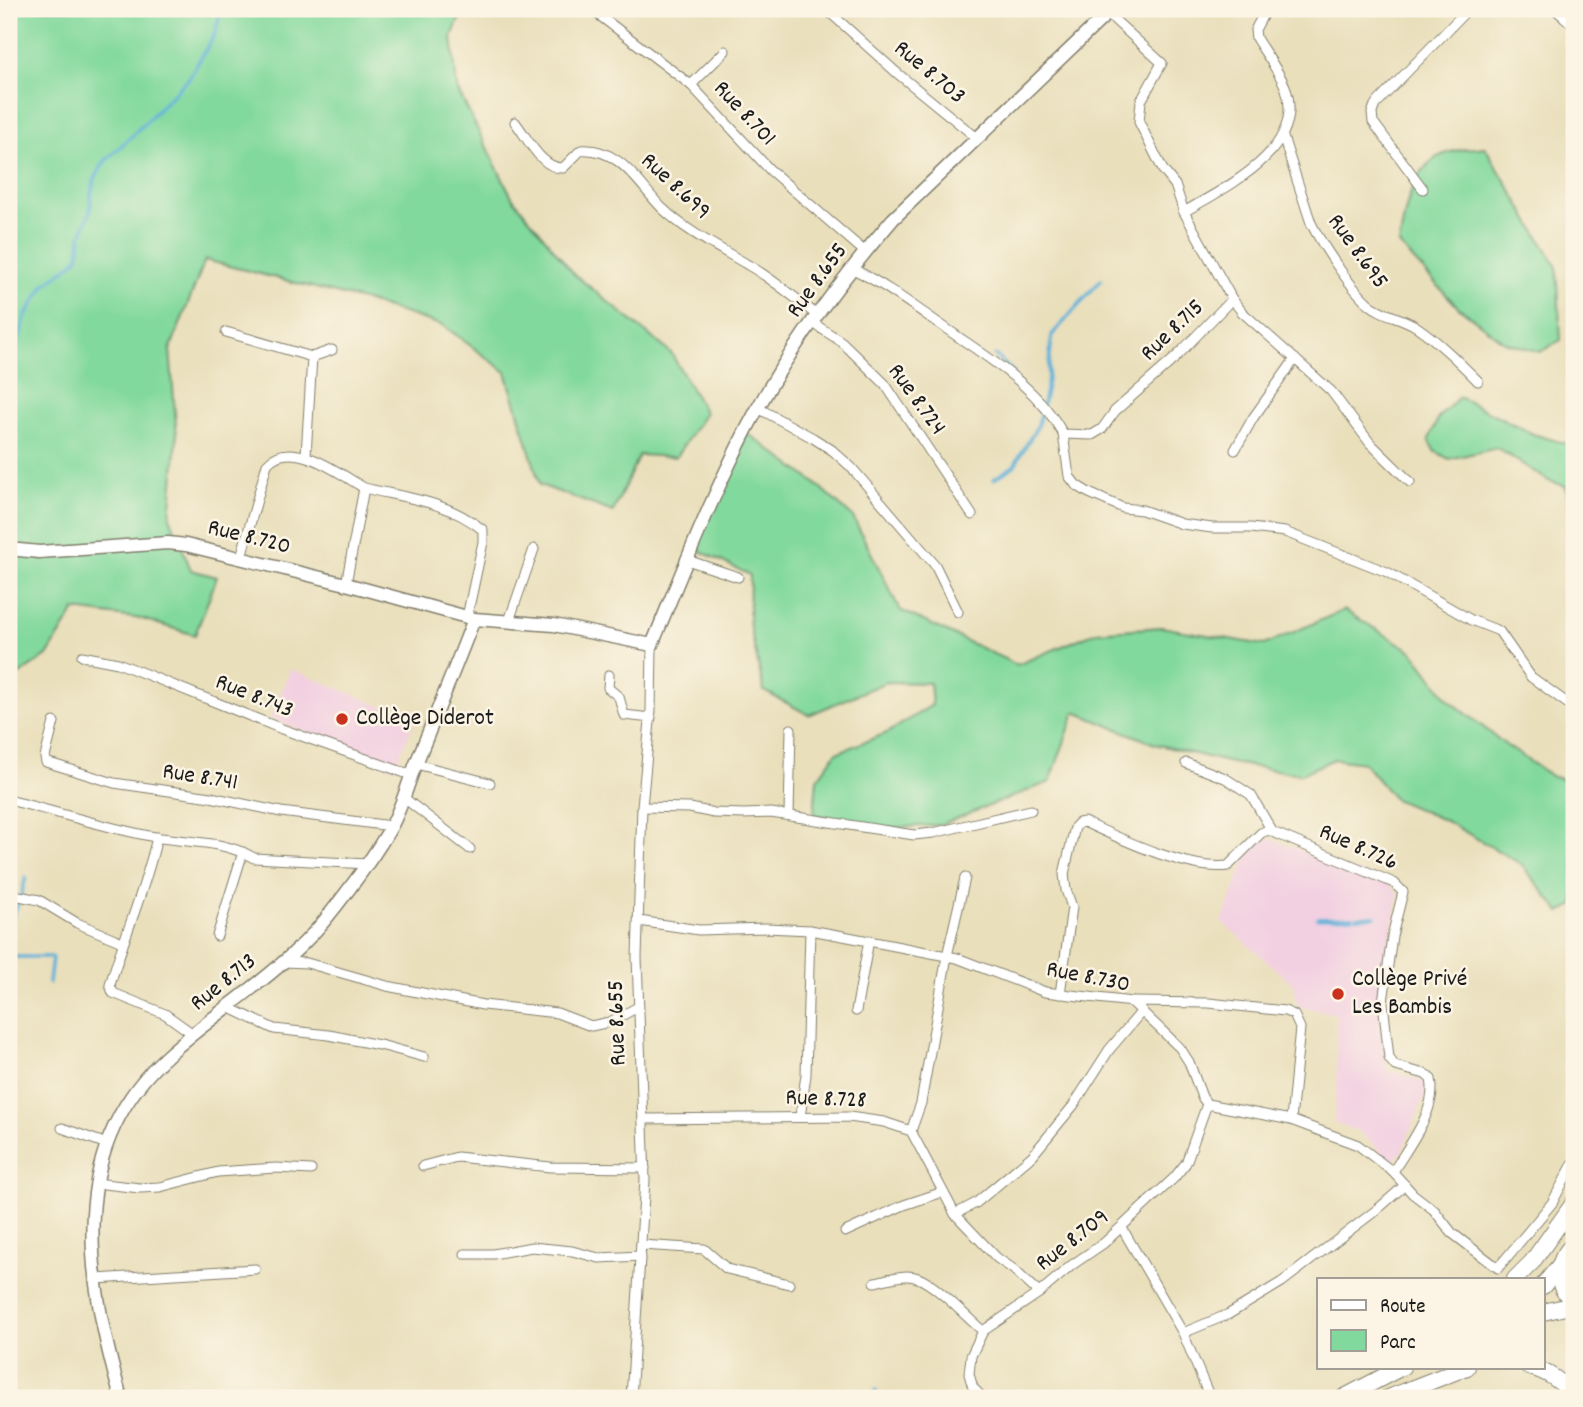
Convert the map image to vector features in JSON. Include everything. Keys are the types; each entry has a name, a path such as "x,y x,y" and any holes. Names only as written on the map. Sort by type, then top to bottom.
{"highway":[{"path":"1516,1278 1532,1262 1574,1203"},
{"path":"1544,1312 1574,1303 1562,1288 1559,1277 1564,1254 1574,1244"},
{"path":"1544,1285 1560,1265"},
{"path":"1347,1396 1391,1368"},
{"path":"1347,1396 1400,1368"},
{"path":"1383,1398 1437,1368"},
{"path":"1388,1398 1464,1368"},
{"path":"1534,1368 1559,1380 1574,1395"}],"main road":[{"name":"Rue 8.655","path":"652,645 687,560 758,408 776,375 815,320 865,251 911,200 1109,11"},
{"name":"Rue 8.720","path":"13,549 39,552 168,543 186,545 346,583 470,618"},
{"path":"470,618 574,628 652,645"},
{"name":"Rue 8.713","path":"121,1398 107,1350 92,1234 95,1183 118,1119 137,1090 167,1056 284,962 324,921 369,864 404,799 470,618"}],"street":[{"name":"Rue 8.701","path":"591,9 691,85 770,170 865,251"},
{"name":"Rue 8.703","path":"826,9 897,73 977,138"},
{"path":"1184,212 1246,174 1283,136 1289,122 1286,89 1256,38 1255,30 1266,9"},
{"path":"1423,189 1373,122 1372,113 1383,96 1468,9"},
{"path":"1555,9 1574,26"},
{"name":"Rue 8.715","path":"1063,434 1092,435 1102,429 1115,411 1174,359 1232,299 1184,212 1175,186 1163,170 1139,122 1141,101 1162,63 1109,11"},
{"path":"691,85 725,51"},
{"name":"Rue 8.699","path":"515,122 546,164 555,169 563,168 582,150 588,149 601,152 626,167 672,217 690,231 750,266 815,320"},
{"name":"Rue 8.695","path":"1283,136 1317,236 1358,291 1375,308 1418,328 1455,357 1478,381"},
{"path":"853,269 919,309 1020,382 1057,422 1063,434 1069,476 1076,485 1089,493 1123,508 1142,510 1182,524 1285,532 1387,572 1471,620 1499,631 1531,677 1574,708"},
{"path":"1232,299 1242,312 1331,391 1370,443 1410,482"},
{"name":"Rue 8.724","path":"815,320 885,384 972,515"},
{"path":"226,332 313,357 332,350"},
{"path":"306,455 313,357"},
{"path":"1235,450 1253,418 1295,359"},
{"path":"758,408 832,450 851,467 935,565 958,612"},
{"path":"241,557 267,464 272,458 279,456 306,455 364,488 438,503 468,518 483,530 470,618"},
{"path":"346,583 364,488"},
{"path":"509,621 534,549"},
{"path":"687,560 738,577"},
{"name":"Rue 8.655","path":"631,1398 640,1297 645,1168 638,1007 639,921 642,807 651,718 652,645"},
{"name":"Rue 8.743","path":"82,656 118,663 282,729 413,769 490,783"},
{"path":"609,675 608,688 619,697 624,715 651,718"},
{"name":"Rue 8.741","path":"54,722 46,762 114,783 211,797 281,812 391,826"},
{"path":"789,815 791,729"},
{"path":"1186,763 1225,778 1251,795 1272,831"},
{"path":"404,799 470,849"},
{"path":"9,800 157,837 222,845 263,860 369,864"},
{"path":"642,807 690,808 714,813 771,813 914,835 1031,810"},
{"path":"1060,994 1072,907 1064,874 1075,827 1079,823 1084,821 1132,844 1207,867 1228,866 1261,833 1272,831"},
{"name":"Rue 8.726","path":"1272,831 1394,883 1403,892 1392,936 1383,1002 1389,1058 1395,1066 1425,1074 1432,1079 1433,1099 1411,1144 1393,1172"},
{"path":"157,837 110,985 111,990 165,1014 193,1034"},
{"path":"217,936 243,852"},
{"path":"965,878 947,956 922,1103 911,1131 955,1214 997,1258 1039,1293"},
{"path":"9,894 39,900 77,923 122,942"},
{"name":"Rue 8.730","path":"639,921 712,930 810,930 947,956 984,967 1045,992 1132,1002 1184,1055 1207,1104"},
{"path":"800,1117 806,1075 810,930"},
{"path":"856,1011 869,940"},
{"path":"284,962 307,964 379,984 483,1005 557,1013 591,1026 610,1022 638,1007"},
{"path":"1132,1002 1209,1003 1285,1011 1294,1015 1300,1028 1291,1120"},
{"path":"228,1006 274,1029 340,1037 424,1057"},
{"path":"955,1214 976,1203 1032,1156 1073,1106 1109,1050 1142,1011"},
{"path":"1207,1104 1291,1120 1347,1139 1393,1172 1434,1210 1452,1233 1498,1268 1552,1203 1574,1162"},
{"name":"Rue 8.709","path":"983,1331 1039,1293 1122,1228 1174,1178 1186,1163 1207,1104"},
{"name":"Rue 8.728","path":"643,1119 849,1117 884,1122 911,1131"},
{"path":"62,1128 107,1144"},
{"path":"424,1166 457,1157 550,1167 645,1168"},
{"path":"95,1183 140,1188 160,1187 218,1172 276,1168 311,1170"},
{"path":"1183,1333 1229,1314 1282,1282 1405,1185"},
{"path":"845,1232 904,1205 943,1192"},
{"path":"1122,1228 1183,1333 1210,1398"},
{"path":"641,1245 704,1249 727,1269 789,1284"},
{"path":"465,1254 493,1254 532,1247 572,1251 598,1258 640,1256"},
{"path":"96,1279 255,1269"},
{"path":"875,1282 901,1276 917,1278 931,1286 983,1331 971,1356 968,1374 973,1388 983,1398"}],"shaded area":[{"name":"Collège Diderot","path":"291,669 415,720 394,768 270,718"},
{"name":"Collège Privé Les Bambis","path":"1263,836 1389,884 1398,894 1379,1003 1387,1070 1423,1081 1427,1090 1401,1153 1392,1162 1360,1132 1334,1123 1337,1087 1336,1014 1297,1006 1294,985 1222,922 1253,841"}],"green space":[{"path":"9,9 463,9 452,37 457,89 512,197 574,274 671,353 705,413 676,457 639,455 613,512 540,485 506,372 444,326 363,300 205,260 170,350 177,438 170,517 191,570 217,577 195,635 142,619 75,610 47,656 9,681"},
{"path":"1485,147 1557,267 1561,340 1540,352 1504,342 1458,307 1399,245 1410,194 1422,171 1447,153"},
{"path":"1459,397 1533,434 1574,446 1574,534 1566,486 1549,481 1497,448 1449,459 1434,451 1429,439 1439,417"},
{"path":"746,432 814,482 853,517 900,610 1017,665 1096,632 1161,627 1264,645 1344,610 1412,651 1448,699 1507,746 1553,777 1574,781 1574,905 1560,912 1521,864 1446,821 1394,799 1364,763 1334,759 1301,774 1231,763 1155,744 1075,712 1050,782 940,825 870,829 814,814 817,779 836,753 887,733 932,705 930,683 886,682 809,715 764,691 749,622 750,575 698,550 697,537"}],"waterway":[{"path":"9,392 16,349 26,315 45,285 79,256 81,235 90,212 95,178 105,161 189,78 216,32 215,34 221,9"},
{"path":"994,479 1014,466 1038,425 1047,386 1052,335 1101,280"},
{"path":"995,355 1014,373"},
{"path":"9,405 9,421"},
{"path":"9,527 17,534 16,545"},
{"path":"9,564 14,552"},
{"path":"9,926 26,877"},
{"path":"1357,917 1375,916"},
{"path":"1317,918 1353,917"},
{"path":"9,957 52,957 49,983"},
{"path":"876,1390 877,1398"}],"place":[{"name":"Collège Diderot","path":"342,719"},
{"name":"Collège Privé Les Bambis","path":"1338,994"}]}
